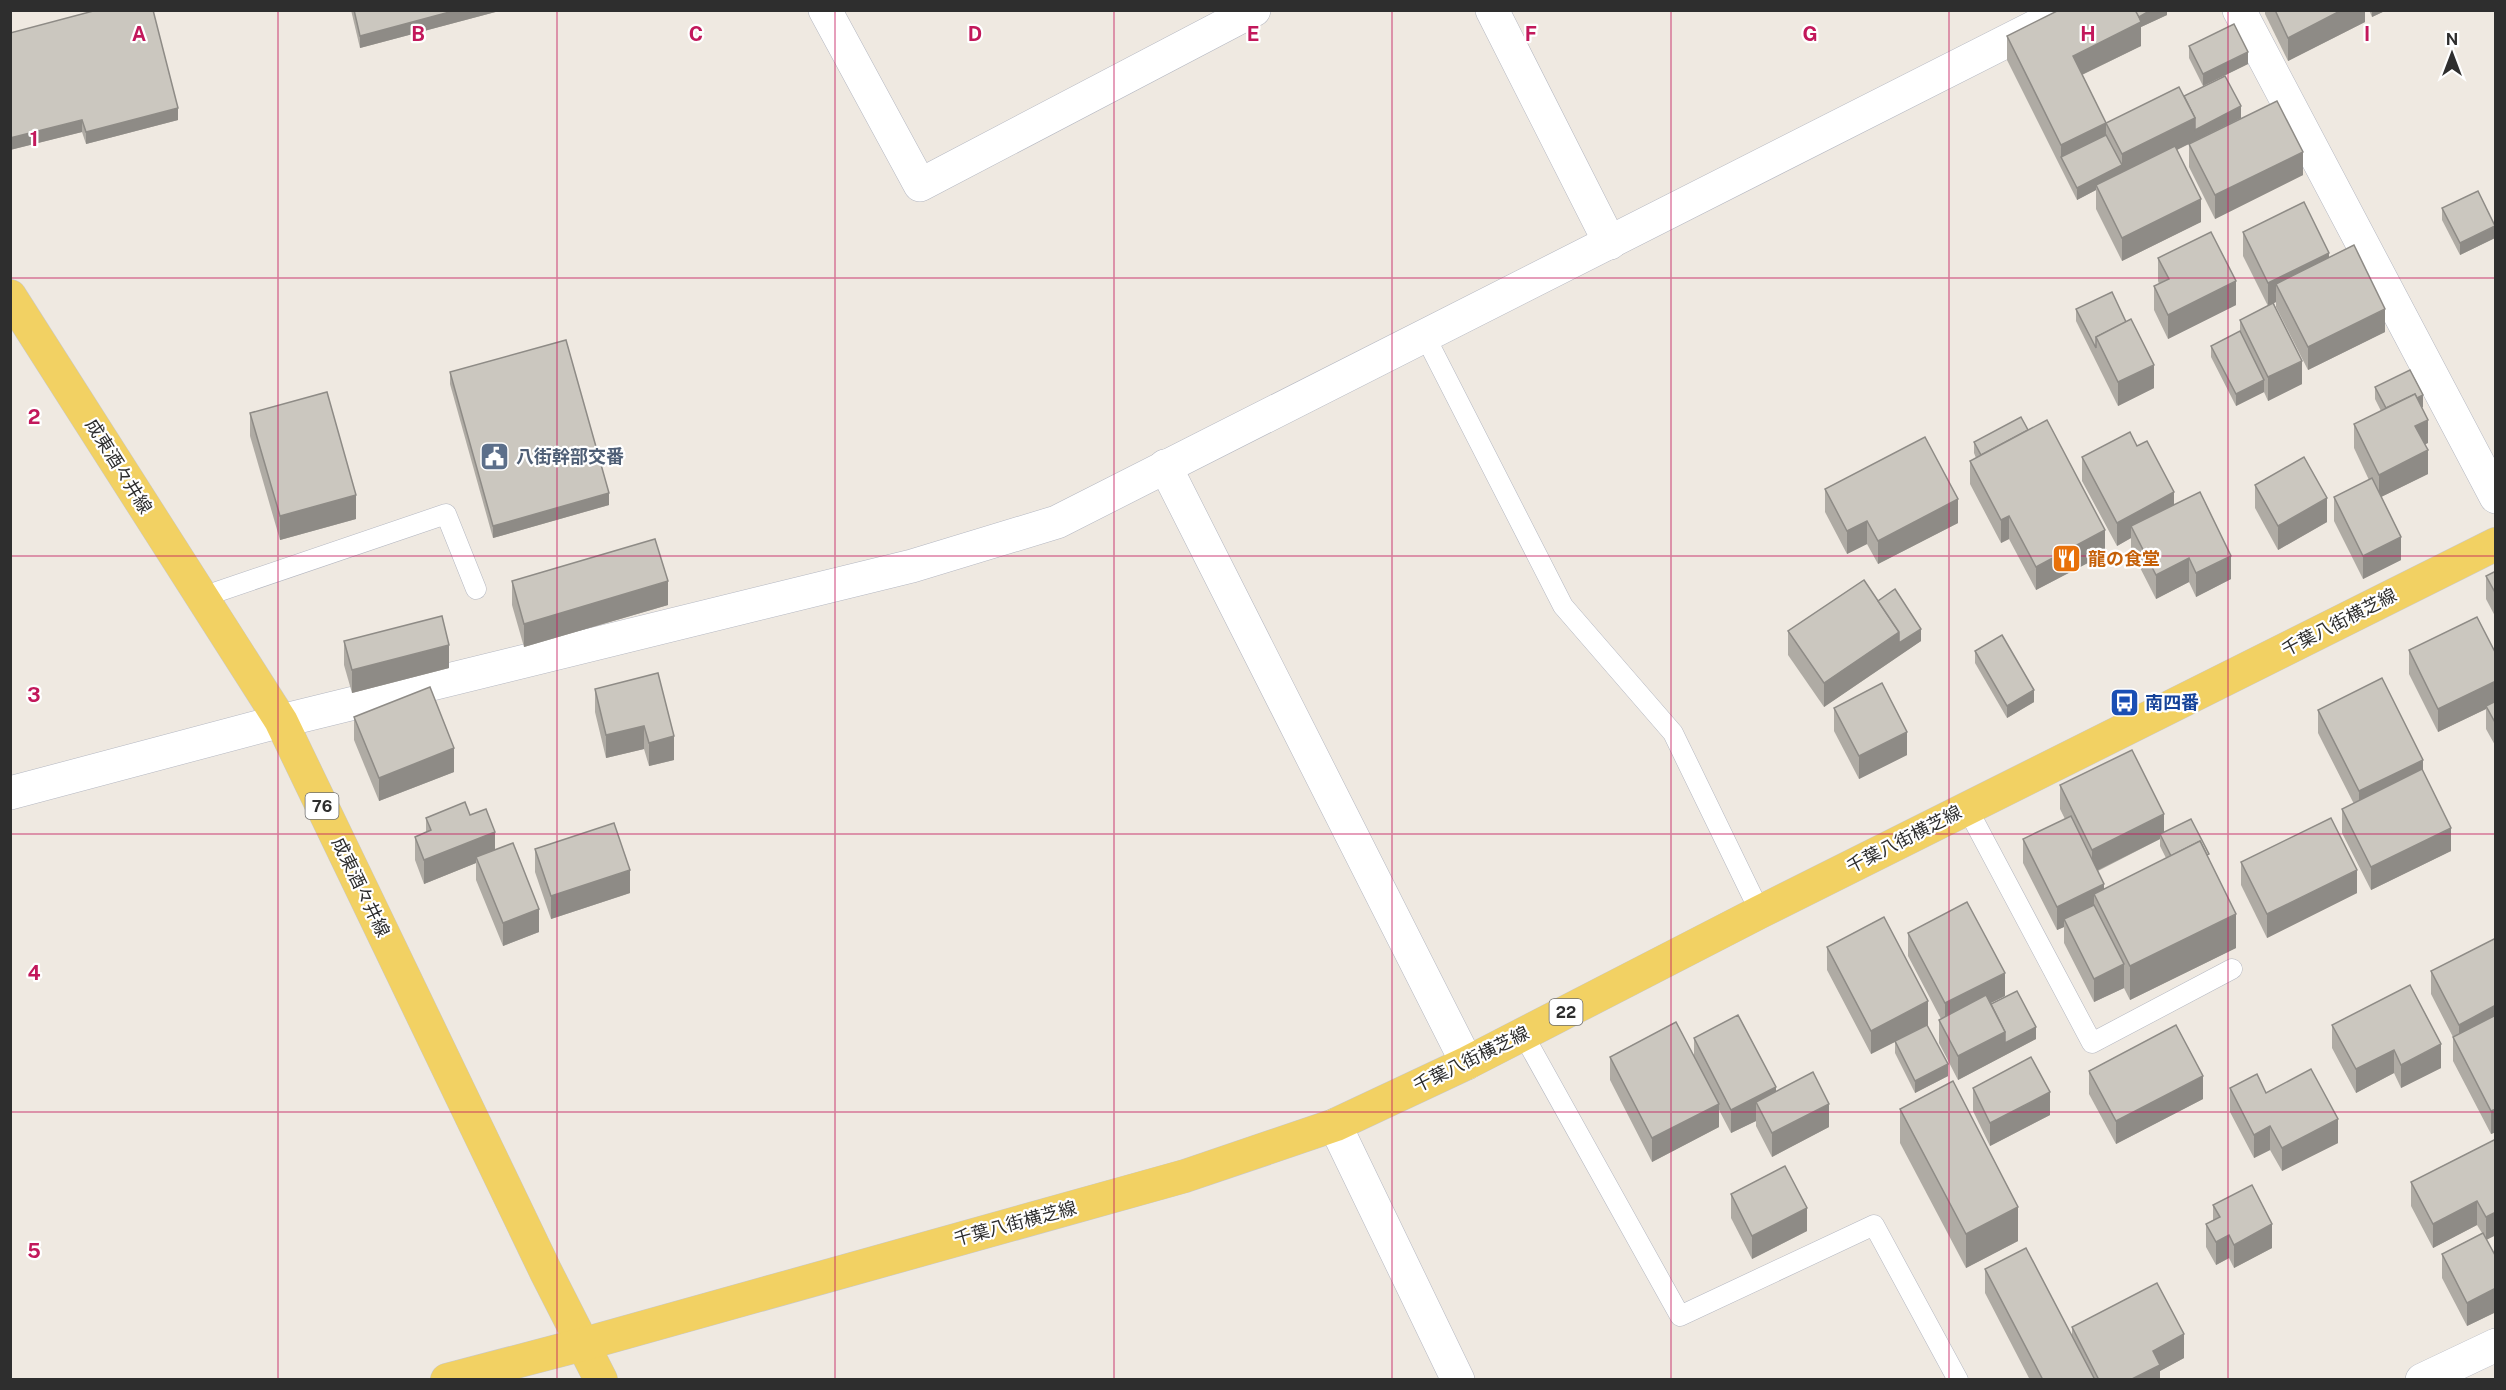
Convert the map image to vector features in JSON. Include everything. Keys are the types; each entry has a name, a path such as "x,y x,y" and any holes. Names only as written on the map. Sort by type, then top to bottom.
{"main road":[{"name":"成東酒々井線","path":"14,310 281,721 540,1262 584,1344"},
{"name":"千葉八街横芝線","path":"447,1380 584,1344 1185,1176 1335,1125 1467,1063 1967,807 2496,544"},
{"name":"76","path":"584,1344 601,1380"}],"street":[{"path":"825,10 920,185 1254,10"},
{"path":"1492,10 1610,243"},
{"path":"10,794 281,721 912,566 1057,522 2067,10"},
{"path":"2239,10 2496,497"},
{"path":"1165,466 1467,1063"},
{"path":"1335,1125 1458,1380"},
{"path":"2422,1380 2496,1346"}],"lane":[{"path":"1425,336 1563,606 1673,732 1760,912"},
{"path":"202,597 446,514 476,590"},
{"path":"1967,807 2092,1043 2232,969"},
{"path":"1523,1034 1680,1316 1874,1225 1958,1380"}],"building":[{"path":"97,10 153,10 178,108 86,132 82,120 10,138 10,33"},
{"path":"354,10 457,10 360,36"},
{"path":"2059,10 2136,10 2141,22 2073,56 2106,123 2061,145 2007,36"},
{"path":"2135,10 2151,10 2139,17"},
{"path":"2275,10 2342,10 2288,38"},
{"path":"2234,24 2248,52 2203,74 2189,46"},
{"path":"2225,76 2241,106 2195,130 2195,118 2184,96"},
{"path":"2179,87 2195,118 2122,154 2106,123"},
{"path":"2277,101 2303,152 2215,195 2189,144"},
{"path":"2106,135 2122,165 2077,188 2061,157"},
{"path":"2175,146 2201,199 2122,238 2096,185"},
{"path":"2478,191 2495,226 2460,243 2442,208"},
{"path":"2304,202 2329,253 2268,283 2243,232"},
{"path":"2211,232 2236,281 2168,315 2154,286 2169,279 2158,258"},
{"path":"2354,245 2385,309 2308,347 2276,284"},
{"path":"2112,292 2126,322 2096,337 2096,348 2076,309"},
{"path":"2273,303 2302,361 2268,377 2240,320"},
{"path":"2131,319 2154,365 2118,382 2096,337"},
{"path":"2240,331 2264,380 2236,394 2211,346"},
{"path":"566,340 609,493 493,526 450,372"},
{"path":"2410,370 2423,395 2417,398 2415,394 2386,408 2375,387"},
{"path":"327,392 356,495 280,516 250,413"},
{"path":"2415,394 2428,420 2415,426 2428,450 2379,475 2354,424"},
{"path":"2021,417 2028,430 1981,455 1974,442"},
{"path":"2047,420 2105,530 2036,567 2009,516 2001,520 1970,461"},
{"path":"2130,432 2137,446 2147,441 2174,492 2117,523 2082,457"},
{"path":"1925,437 1958,499 1878,541 1867,521 1847,531 1825,489"},
{"path":"2304,457 2327,498 2278,526 2255,485"},
{"path":"2372,478 2401,537 2363,556 2334,497"},
{"path":"2200,492 2231,556 2196,573 2189,558 2156,575 2131,526"},
{"path":"655,539 668,581 524,624 512,581"},
{"path":"2496,571 2496,594 2486,576"},
{"path":"1864,580 1899,632 1824,683 1788,631"},
{"path":"1895,589 1921,629 1899,643 1899,632 1878,601"},
{"path":"442,616 449,645 352,670 344,641"},
{"path":"2477,617 2496,654 2496,681 2438,709 2409,650"},
{"path":"2002,635 2034,690 2007,706 1975,651"},
{"path":"658,673 674,736 649,743 644,726 606,735 595,689"},
{"path":"2382,678 2423,760 2359,791 2318,710"},
{"path":"1882,683 1907,732 1859,756 1834,708"},
{"path":"430,687 454,748 379,778 354,717"},
{"path":"2496,701 2496,724 2486,706"},
{"path":"2132,750 2164,814 2092,850 2060,785"},
{"path":"2422,769 2451,828 2371,867 2342,809"},
{"path":"465,802 470,815 486,809 495,832 424,860 415,837 431,830 426,818"},
{"path":"2071,816 2104,884 2057,907 2023,839"},
{"path":"2331,818 2357,870 2267,914 2241,862"},
{"path":"2191,819 2209,854 2207,855 2200,841 2171,856 2160,834"},
{"path":"614,823 630,870 551,896 535,849"},
{"path":"2200,841 2236,914 2130,966 2094,894"},
{"path":"513,843 539,909 503,923 476,857"},
{"path":"1967,902 2005,973 1945,1003 1908,933"},
{"path":"2094,905 2124,964 2094,979 2064,919"},
{"path":"1884,917 1928,1001 1871,1031 1827,947"},
{"path":"2496,938 2496,1005 2459,1025 2431,971"},
{"path":"2410,985 2441,1044 2401,1065 2394,1050 2356,1069 2332,1025"},
{"path":"2017,991 2036,1027 2005,1043 2005,1032 1991,1004"},
{"path":"1986,995 2005,1032 1958,1056 1939,1020"},
{"path":"1738,1015 1776,1087 1731,1110 1694,1038"},
{"path":"2496,1015 2496,1109 2491,1111 2453,1037"},
{"path":"1676,1022 1719,1104 1652,1138 1610,1057"},
{"path":"1927,1025 1948,1064 1915,1081 1895,1041"},
{"path":"2176,1025 2203,1076 2116,1121 2089,1071"},
{"path":"2031,1057 2050,1092 1990,1123 1973,1088"},
{"path":"2311,1069 2338,1119 2282,1148 2270,1126 2254,1135 2230,1088 2257,1074 2266,1093"},
{"path":"1813,1072 1829,1104 1772,1133 1756,1102"},
{"path":"1953,1081 2018,1207 1966,1234 1900,1109"},
{"path":"2496,1139 2496,1212 2486,1217 2477,1201 2433,1224 2411,1182"},
{"path":"1785,1166 1807,1208 1752,1236 1731,1194"},
{"path":"2252,1185 2272,1224 2234,1245 2229,1235 2216,1242 2206,1224 2220,1217 2213,1205"},
{"path":"2483,1233 2496,1257 2496,1288 2467,1303 2442,1254"},
{"path":"2026,1248 2095,1380 2043,1380 1985,1269"},
{"path":"2157,1283 2184,1334 2153,1351 2160,1365 2130,1380 2099,1380 2072,1327"}],"place":[{"name":"八街幹部交番","path":"495,456"},
{"name":"龍の食堂","path":"2067,558"},
{"name":"南四番","path":"2124,702"}]}
